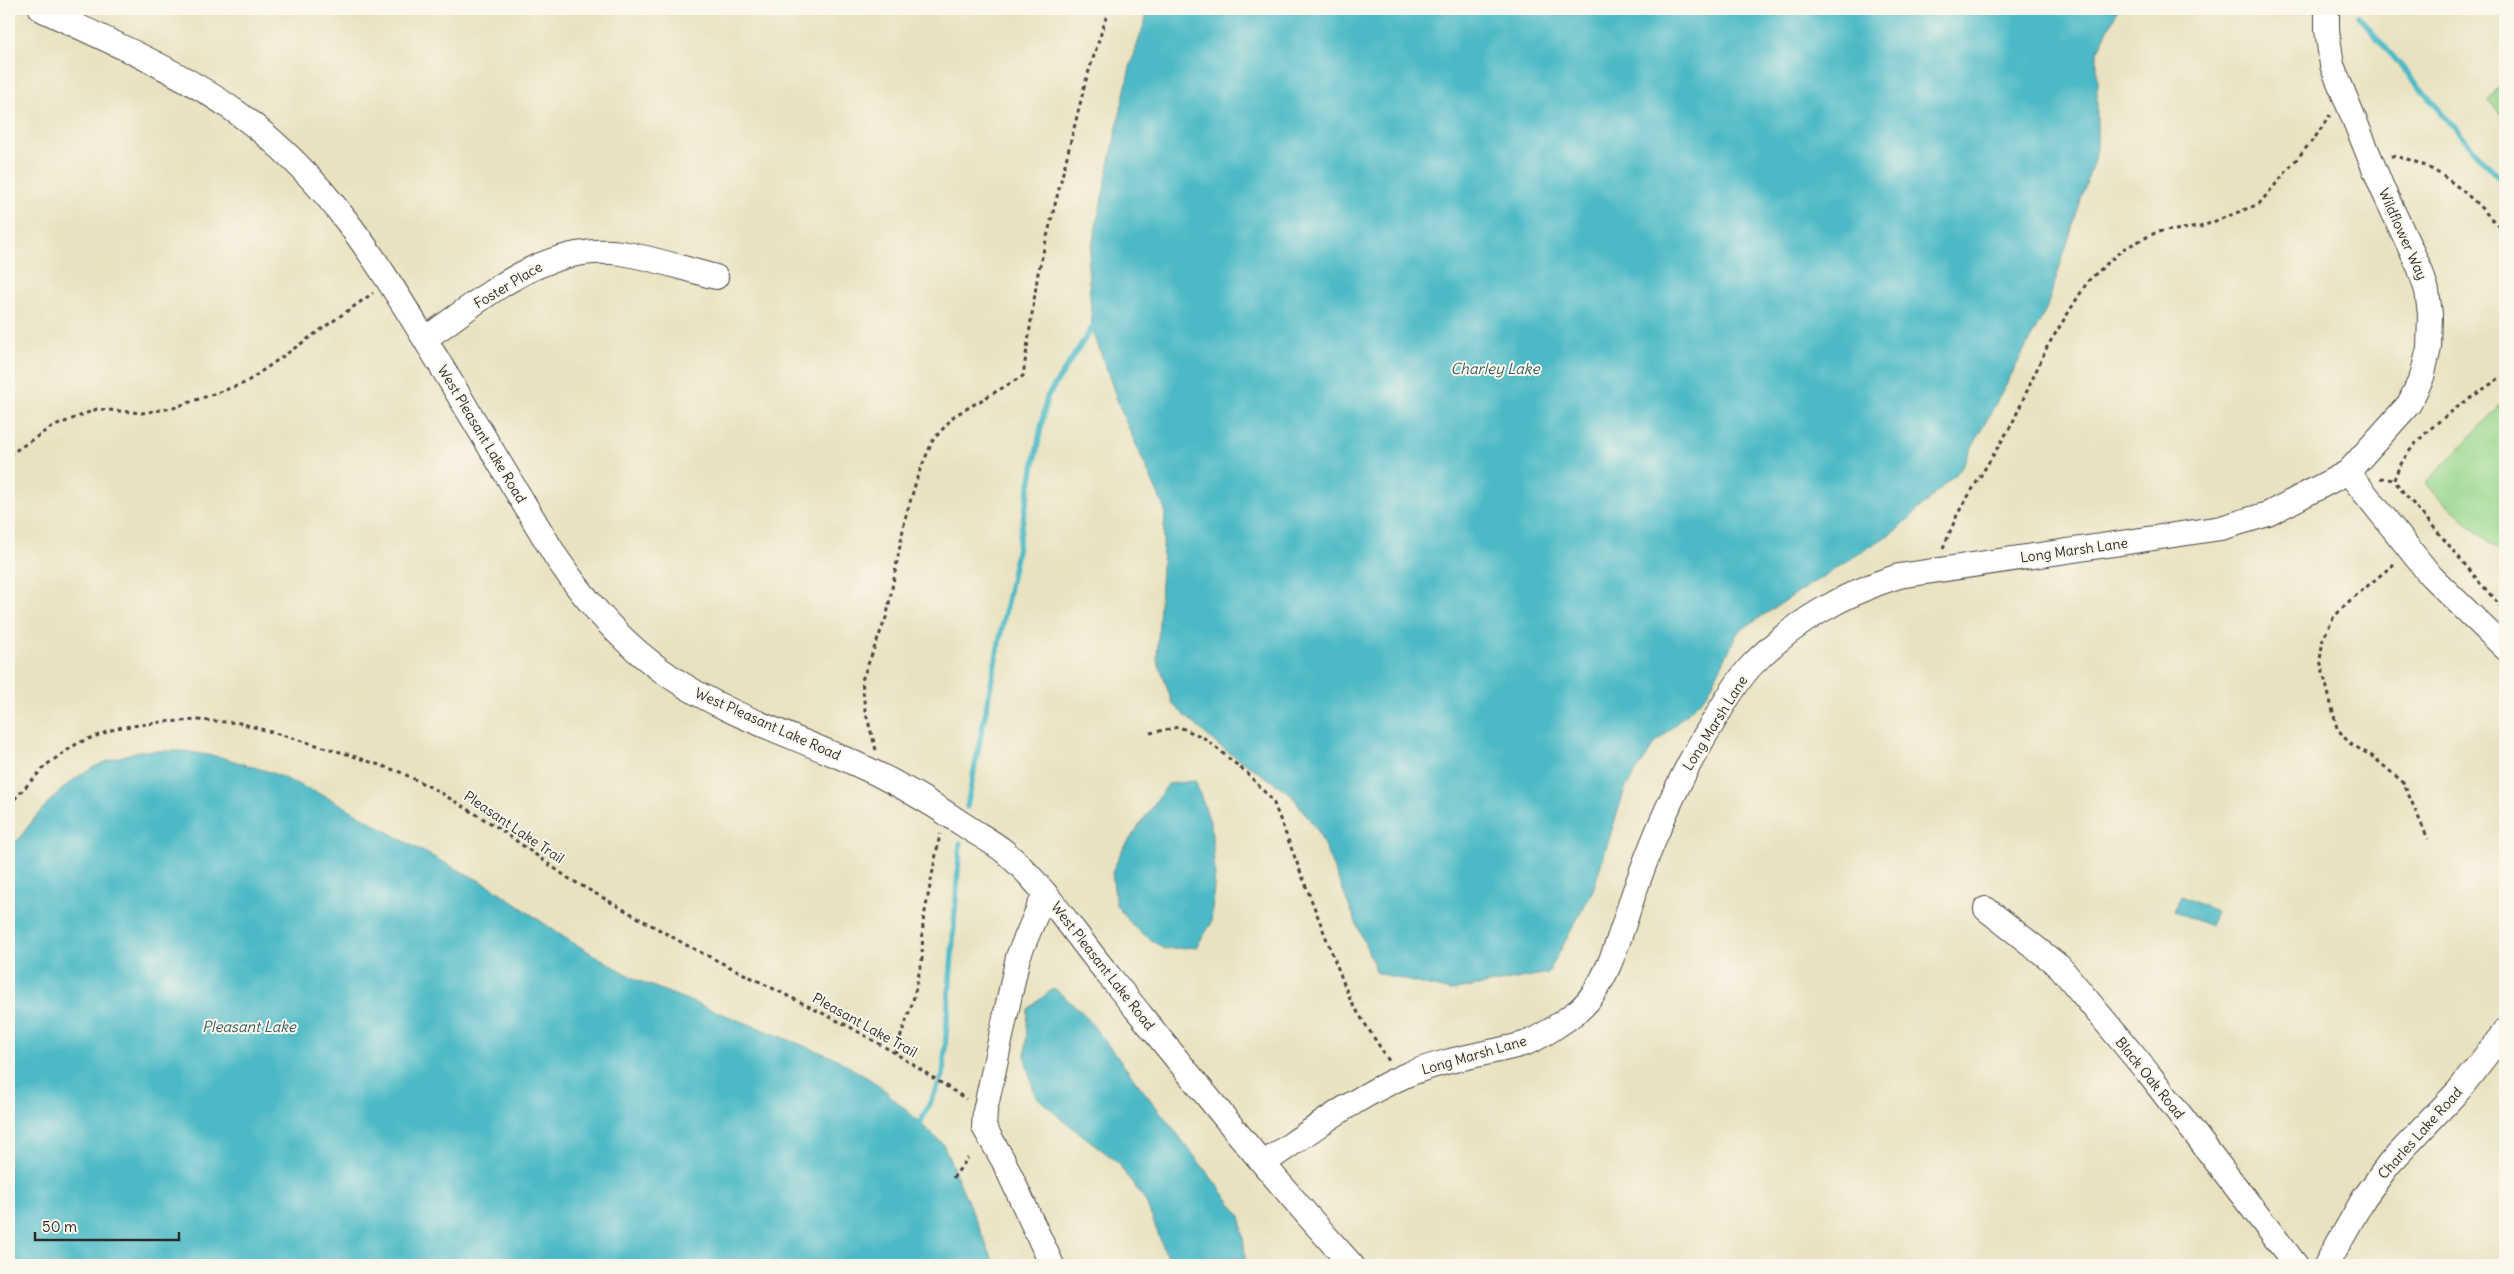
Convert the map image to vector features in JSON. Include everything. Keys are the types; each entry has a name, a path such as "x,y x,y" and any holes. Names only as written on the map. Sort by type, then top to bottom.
{"street":[{"name":"West Pleasant Lake Road","path":"41,9 191,82 239,114 277,145 312,179 350,223 390,282 571,579 601,617 630,646 668,675 702,696 883,776 944,812 1003,851 1045,893 1098,963 1264,1164 1352,1265"},
{"name":"Wildflower Way","path":"2327,9 2327,30 2332,65 2383,190 2420,269 2427,291 2430,314 2430,348 2422,377 2409,404 2348,472"},
{"name":"Foster Place","path":"424,339 515,278 538,265 564,256 593,252 620,253 716,277"},
{"name":"Long Marsh Lane","path":"1264,1164 1346,1107 1400,1078 1435,1064 1522,1045 1553,1028 1580,1009 1598,987 1614,950 1657,830 1674,792 1702,740 1751,666 1796,628 1840,599 1881,582 1934,570 2221,528 2268,514 2348,472"},
{"path":"2348,472 2431,576 2505,648"},
{"path":"1045,893 1018,957 985,1111 984,1127 1003,1160 1052,1265"},
{"name":"Black Oak Road","path":"1986,909 2060,967 2148,1073 2296,1265"},
{"name":"Charles Lake Road","path":"2326,1265 2364,1198 2389,1164 2459,1090 2505,1031"}],"path":[{"path":"883,776 865,710 862,680 887,615 905,519 918,475 933,440 954,416 1023,376 1038,273 1086,80 1109,9"},
{"path":"1934,570 1958,513 2012,424 2047,347 2088,281 2123,249 2157,232 2200,227 2259,204 2316,136 2344,95"},
{"path":"2368,153 2407,158 2438,172 2487,212 2505,234"},
{"path":"9,455 50,428 97,409 142,413 172,408 245,383 390,282"},
{"path":"2505,374 2442,419 2400,463 2394,480 2409,502 2441,535 2478,583 2505,611"},
{"path":"2409,550 2347,603 2333,618 2323,639 2320,660 2337,728 2349,743 2372,756 2403,782 2428,839"},
{"name":"Pleasant Lake Trail","path":"9,804 46,765 78,743 117,728 162,722 200,720 240,723 274,732 400,772 436,790 497,827 568,878 690,947 850,1027 895,1052 985,1111"},
{"path":"1150,733 1179,727 1203,737 1248,774 1273,800 1294,859 1339,966 1351,1002 1400,1078"},
{"path":"895,1052 913,1001 922,959 923,922 944,812"},
{"path":"953,1178 968,1158"}],"green space":[{"path":"2505,80 2505,119 2488,100"},
{"path":"2505,400 2505,557 2425,484"}],"water":[{"name":"Charley Lake","path":"1149,9 2118,9 2097,52 2097,150 2046,310 1960,470 1898,529 1738,632 1708,693 1654,745 1625,789 1593,890 1548,973 1450,991 1377,973 1318,831 1290,793 1219,746 1173,705 1157,659 1165,510 1121,411 1092,328 1088,264 1130,67"},
{"name":"Pleasant Lake","path":"139,751 183,751 221,757 273,773 335,801 418,849 492,887 565,938 639,981 835,1058 879,1085 943,1144 995,1265 9,1265 9,853 38,814 74,779 103,763"},
{"path":"1195,781 1211,824 1215,873 1211,924 1196,947 1164,949 1135,928 1116,905 1112,873 1121,852 1168,784"},
{"path":"2181,896 2216,911 2210,926 2174,911"},
{"path":"1054,988 1083,1013 1241,1216 1246,1265 1170,1265 1145,1200 1115,1160 1059,1117 1035,1095 1025,1058 1028,1009"}],"waterway":[{"path":"2291,9 2301,11"},
{"path":"2358,16 2505,183"},
{"path":"967,807 1047,397 1092,328"},
{"path":"9,839 16,843"},
{"path":"920,1123 943,1076 960,843"}]}
